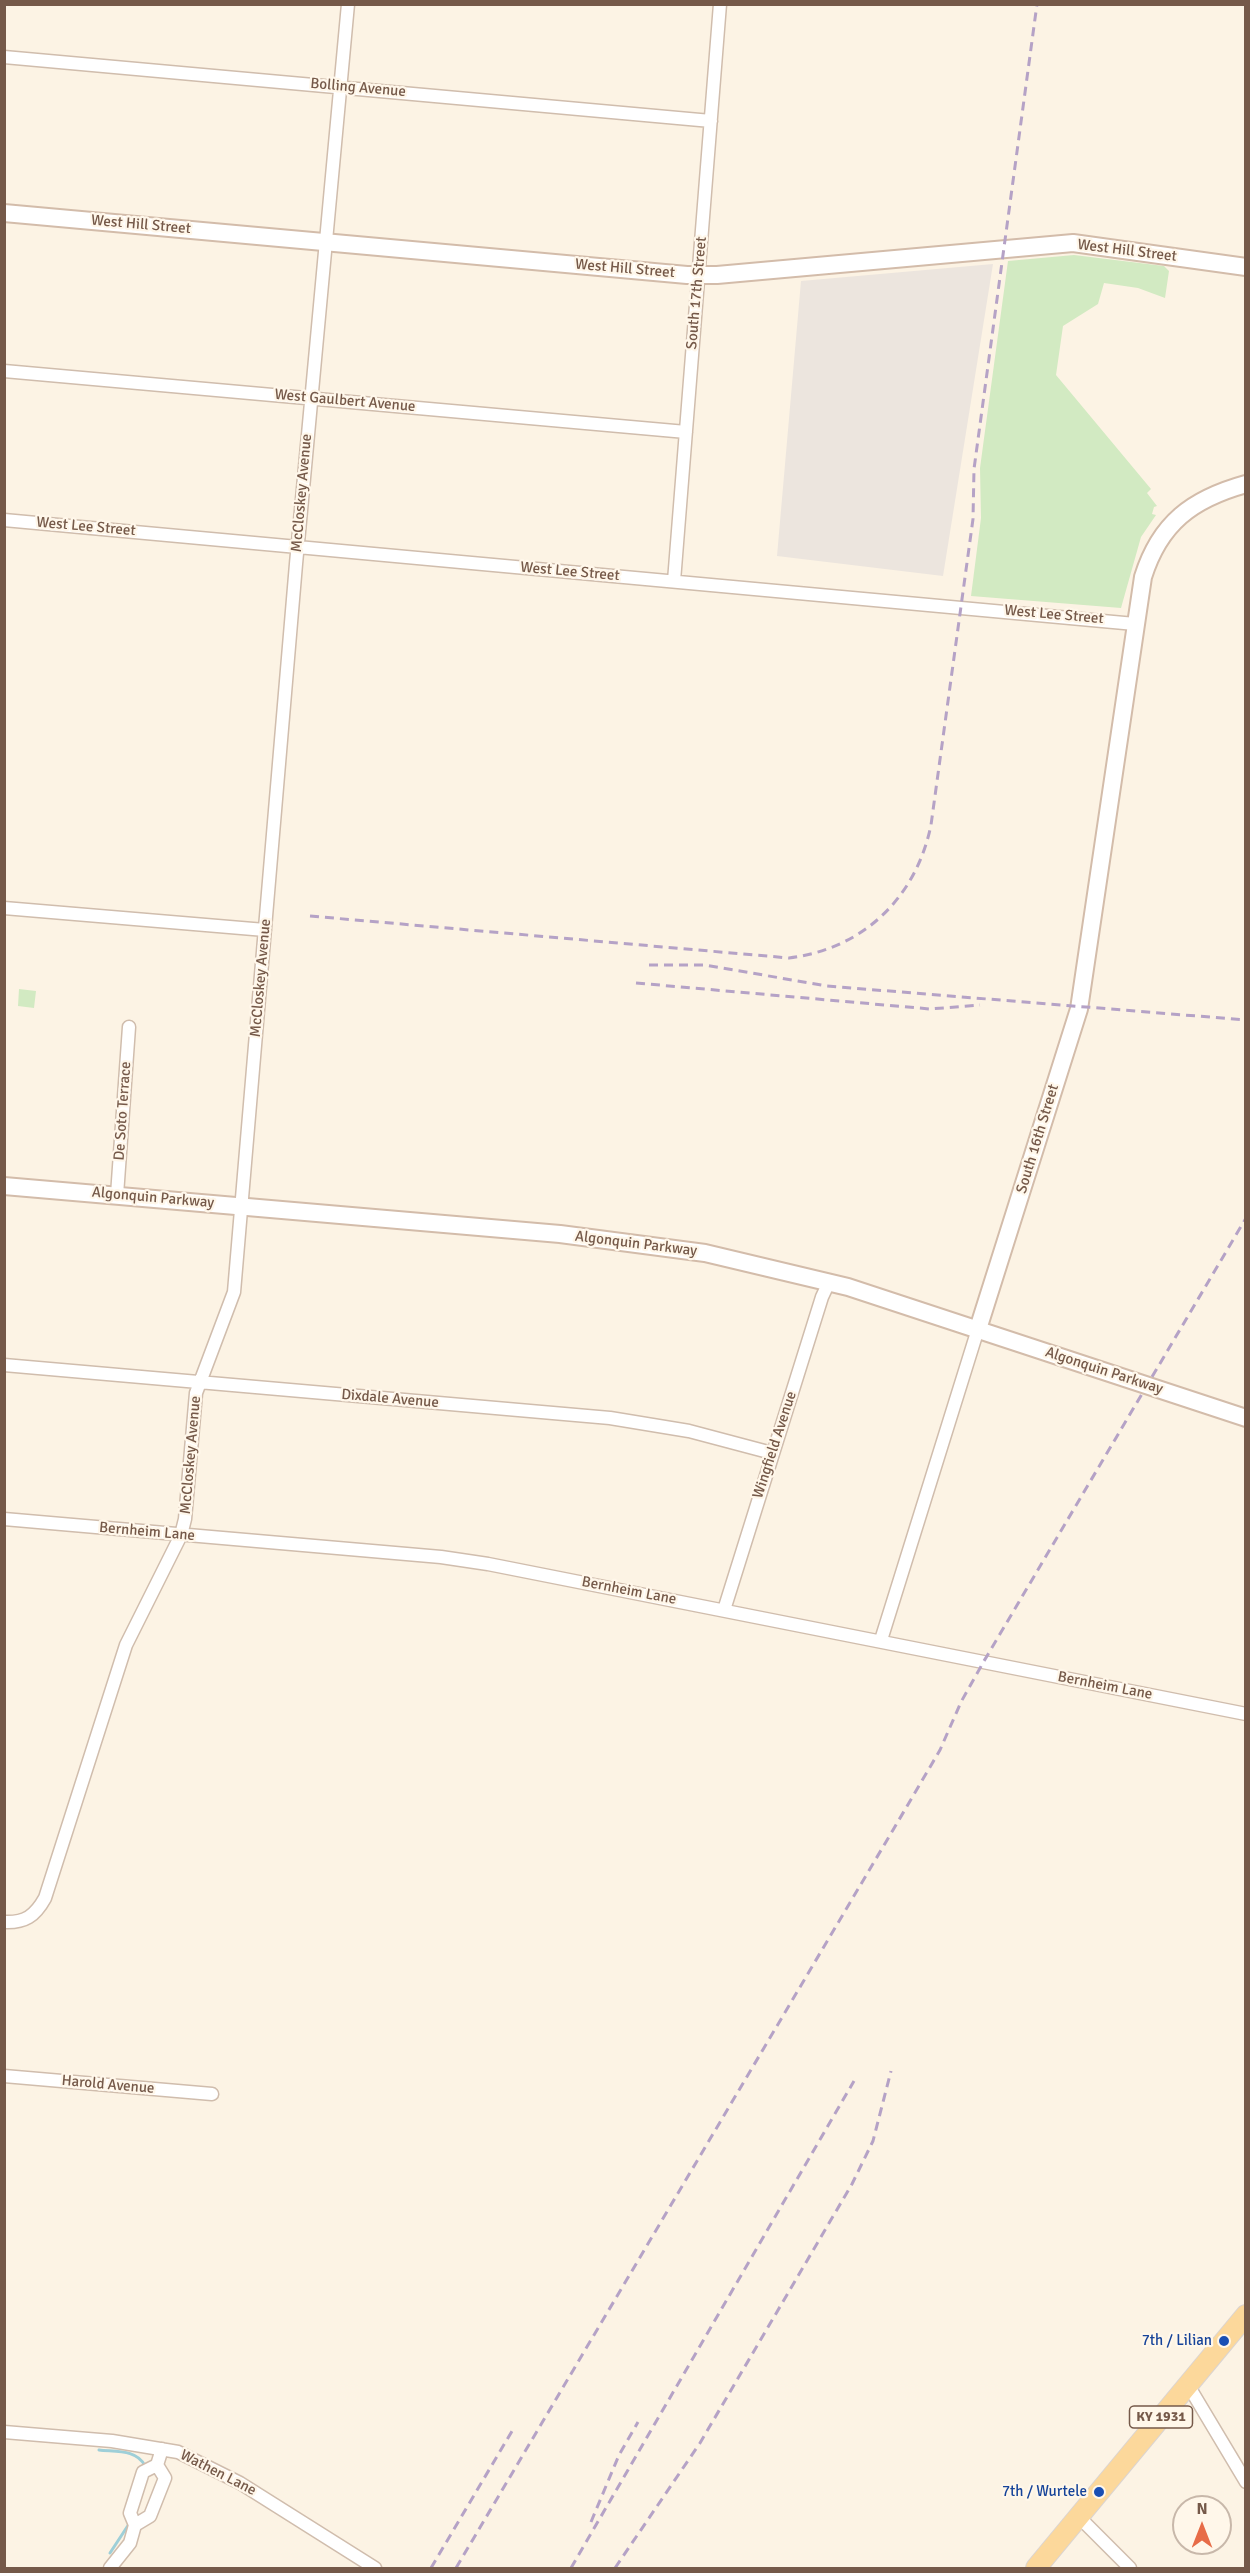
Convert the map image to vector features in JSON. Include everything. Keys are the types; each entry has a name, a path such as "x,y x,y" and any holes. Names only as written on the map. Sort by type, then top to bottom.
{"main road":[{"name":"KY 1931","path":"1036,2568 1245,2315"}],"street":[{"name":"McCloskey Avenue","path":"4,1922 16,1923 33,1916 45,1898 126,1646 181,1536 185,1519 199,1382 229,1311 234,1292 311,398 348,4"},
{"name":"South 17th Street","path":"674,581 720,4"},
{"name":"Bolling Avenue","path":"4,57 711,121"},
{"name":"West Hill Street","path":"4,213 699,275 1073,243 1245,267"},
{"name":"West Gaulbert Avenue","path":"4,371 686,432"},
{"name":"South 16th Street","path":"881,1640 1079,1009 1135,624 1149,557 1165,531 1197,503 1224,490 1245,484"},
{"name":"West Lee Street","path":"4,520 1135,624"},
{"path":"4,908 265,930"},
{"name":"De Soto Terrace","path":"117,1195 129,1027"},
{"name":"Algonquin Parkway","path":"4,1186 627,1241 705,1253 829,1282 1245,1418"},
{"name":"Wingfield Avenue","path":"724,1610 772,1453 822,1297 829,1282"},
{"name":"Dixdale Avenue","path":"4,1365 610,1418 689,1431 772,1453"},
{"name":"Bernheim Lane","path":"4,1519 441,1557 526,1570 1245,1714"},
{"name":"Harold Avenue","path":"4,2076 212,2094"},
{"path":"1188,2385 1245,2482"},
{"name":"Wathen Lane","path":"4,2432 112,2441 162,2449 198,2460 240,2483 375,2568"},
{"path":"110,2568 130,2543 135,2525 130,2513 143,2472 157,2465 162,2449"},
{"path":"135,2525 150,2516 165,2478 157,2465"},
{"path":"1079,2517 1130,2568"}],"shaded area":[{"path":"993,264 943,576 777,556 801,281"}],"green space":[{"path":"1074,255 1164,266 1169,271 1165,298 1138,288 1104,283 1098,304 1063,326 1056,375 1151,489 1147,493 1157,506 1154,507 1152,514 1156,515 1141,537 1121,608 971,596 981,518 980,468 1008,261"},
{"path":"19,989 36,991 34,1008 18,1006"}],"waterway":[{"path":"99,2450 131,2454 145,2466"},
{"path":"110,2553 129,2524"}],"railway":[{"path":"310,916 789,958 816,953 840,944 862,931 899,897 924,851 931,825 973,519 974,469 1037,4"},
{"path":"649,965 705,965 827,986 1246,1020"},
{"path":"636,983 930,1009 980,1005"},
{"path":"456,2568 940,1750 961,1702 984,1661 1246,1218"},
{"path":"615,2568 700,2443 852,2184 873,2141 891,2071"},
{"path":"571,2568 854,2081"},
{"path":"591,2522 619,2455 638,2422"},
{"path":"431,2568 515,2426"}],"place":[{"name":"7th / Lilian","path":"1224,2341"},
{"name":"7th / Wurtele","path":"1099,2492"}]}
